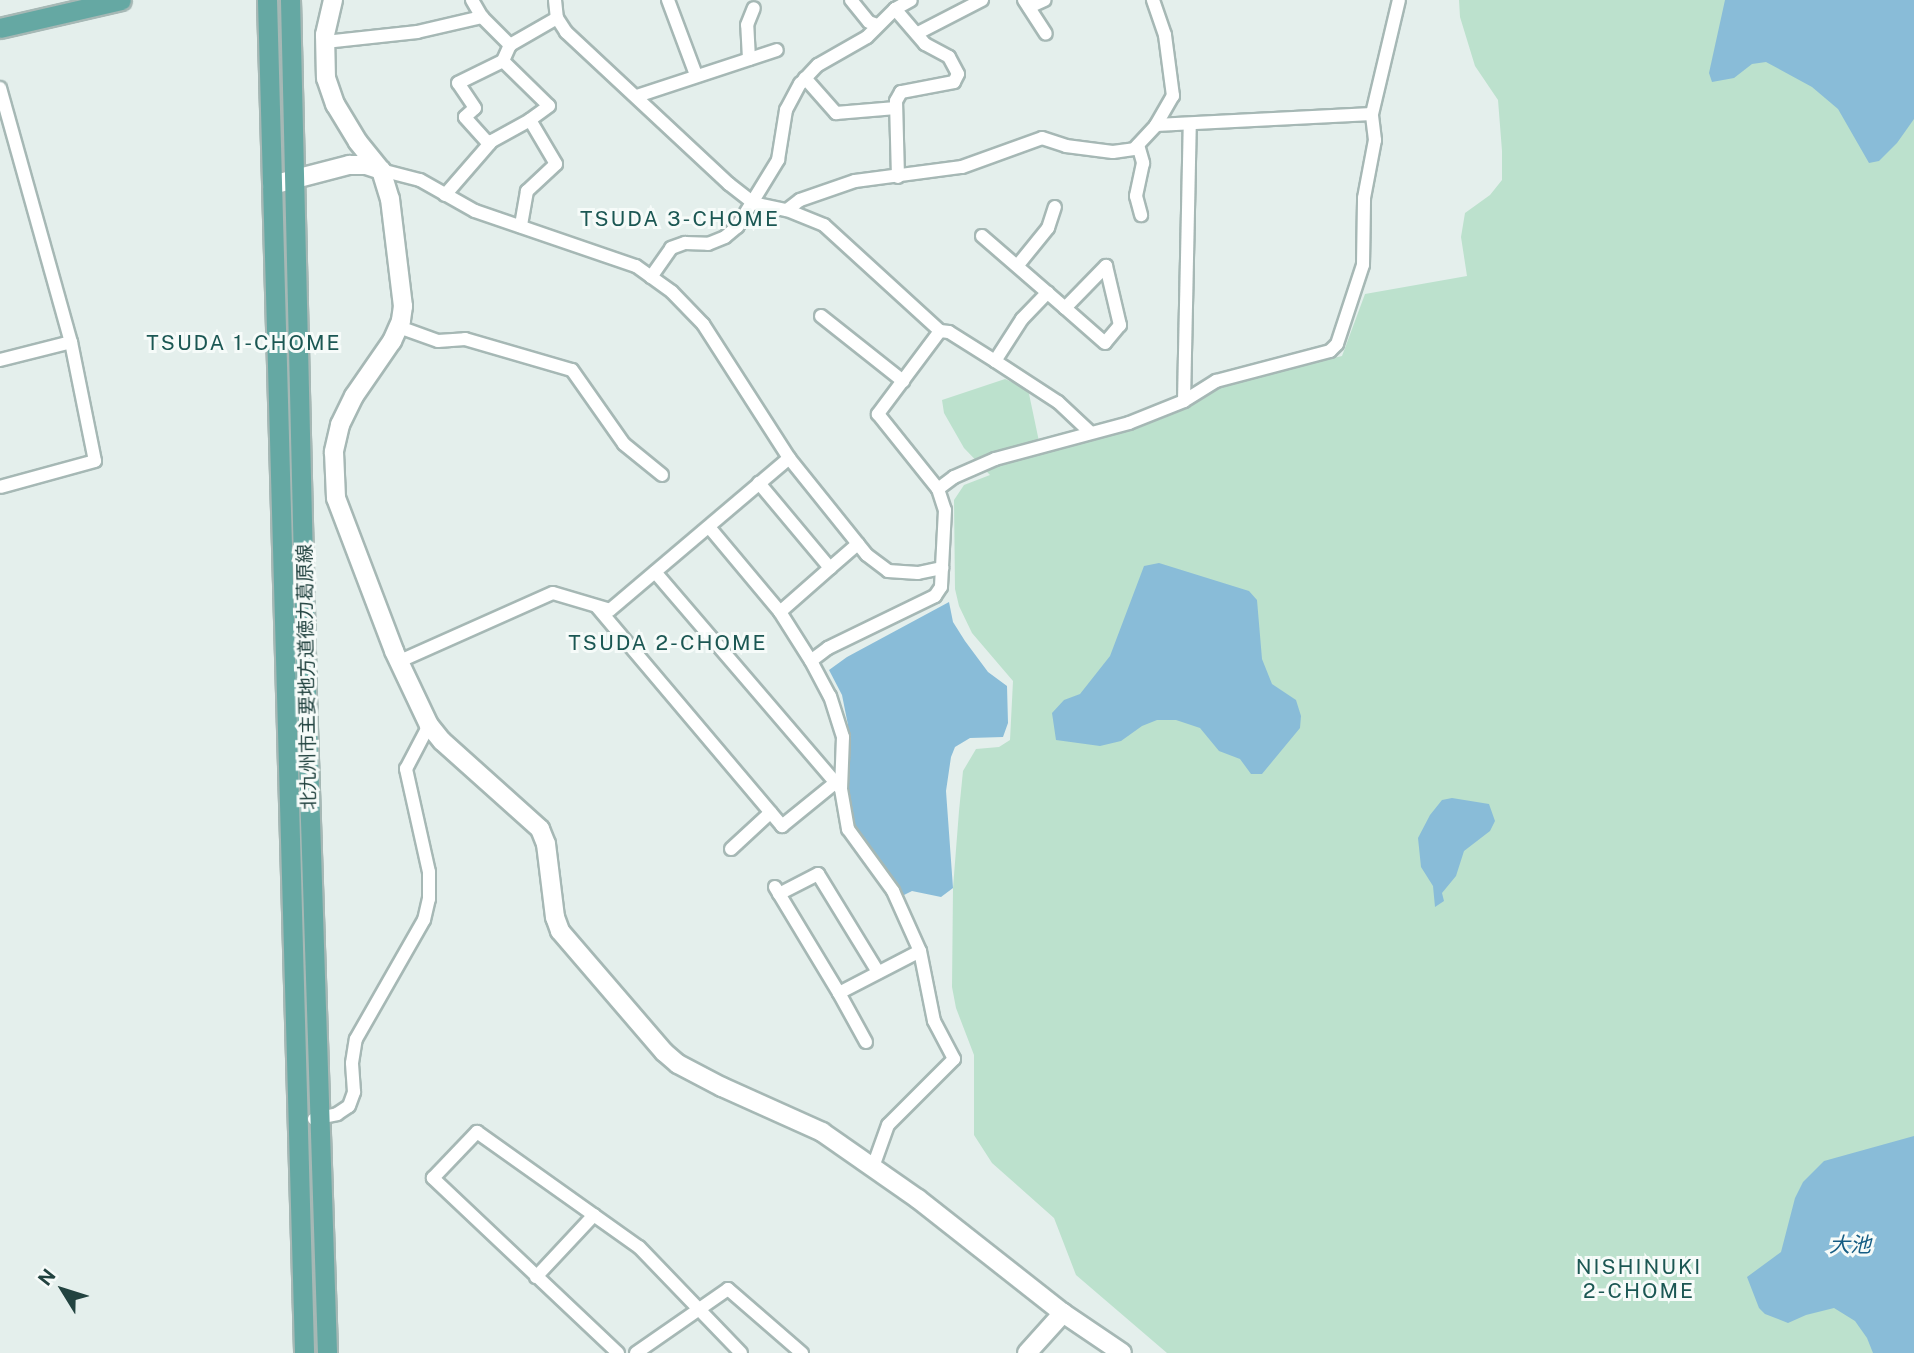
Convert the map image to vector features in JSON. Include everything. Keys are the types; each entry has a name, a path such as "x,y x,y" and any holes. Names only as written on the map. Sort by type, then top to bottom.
{"main road":[{"path":"0,28 121,0"},
{"name":"北九州市主要地方道徳力葛原線","path":"267,0 304,1353"},
{"name":"北九州市主要地方道徳力葛原線","path":"290,0 327,1353"}],"street":[{"path":"333,0 326,42 326,78 335,104 358,142 381,170 390,198 403,306 399,327 345,412 334,452 334,478 344,526 429,725 442,741 540,829 547,844 555,917 560,931 664,1052 678,1064 722,1087 822,1132 873,1167 1063,1313 1122,1353"},
{"path":"472,0 482,17 510,45"},
{"path":"555,0 557,18 566,32 753,203 787,210 824,225 940,331 949,332 1058,402 1090,432"},
{"path":"668,0 696,75"},
{"path":"851,0 869,22 877,25"},
{"path":"651,277 671,248 685,243 708,244 725,237 753,203 778,160 786,110 805,78 817,65 867,37 895,9 912,0"},
{"path":"918,33 982,0"},
{"path":"1045,0 1027,4 1046,34"},
{"path":"787,210 800,200 855,181 962,167 1042,138 1066,146 1113,152 1134,149 1156,125 1173,96 1165,35 1153,0"},
{"path":"939,489 954,477 995,459 1129,423 1184,401 1216,381 1305,359 1330,351 1337,344 1363,265 1364,198 1375,140 1372,114 1399,0"},
{"path":"749,59 747,25 754,8"},
{"path":"895,9 925,44 949,57 958,74 954,82 901,92 896,108 898,177"},
{"path":"326,42 417,32 482,17"},
{"path":"489,144 465,117 475,108 458,83 503,61 510,45 557,18"},
{"path":"637,96 777,50"},
{"path":"445,195 489,144 550,106 503,61"},
{"path":"805,78 836,113 896,108"},
{"path":"0,88 71,342 95,461 0,487"},
{"path":"1156,125 1372,114"},
{"path":"521,226 527,191 556,164 530,120"},
{"path":"1184,401 1190,125"},
{"path":"1138,145 1143,163 1136,196 1140,215"},
{"path":"272,185 349,165 366,165 419,180 475,211 636,265 672,292 703,324 789,458 858,544 888,571 918,573 942,568"},
{"path":"1018,265 1048,228 1055,207"},
{"path":"982,236 1105,343 1119,325 1106,266 1065,308"},
{"path":"995,361 1022,319 1048,292"},
{"path":"821,316 903,381"},
{"path":"399,327 438,341 464,339 572,370 624,444 662,475"},
{"path":"811,661 828,648 935,596 941,587 945,510 939,489 878,414 940,331"},
{"path":"0,360 71,342"},
{"path":"400,661 553,593 610,610 789,458"},
{"path":"759,483 830,568"},
{"path":"709,527 780,612 831,696 843,737 838,786 848,829 893,891 920,951 934,1021 954,1059 888,1125 873,1167"},
{"path":"780,612 858,544"},
{"path":"655,572 838,786"},
{"path":"597,606 782,826 838,786"},
{"path":"297,1124 337,1114 349,1106 354,1092 352,1063 356,1039 424,920 429,899 429,872 406,769 429,725"},
{"path":"731,849 771,813"},
{"path":"866,1042 777,890 818,874 878,972"},
{"path":"839,993 920,951"},
{"path":"618,1353 433,1178 477,1132 639,1247 695,1309 741,1353"},
{"path":"536,1277 594,1214"},
{"path":"636,1353 695,1309 728,1289 802,1353"},
{"path":"1027,1353 1063,1313"}],"green space":[{"path":"1459,0 1914,0 1914,1353 1167,1353 1076,1275 1054,1218 992,1163 974,1135 974,1055 956,1008 952,987 953,888 959,811 963,771 976,749 999,747 1010,740 1013,681 972,633 959,606 955,589 954,500 964,485 990,475 964,448 944,413 942,400 1005,379 1028,389 1041,451 1123,426 1146,424 1218,385 1342,356 1365,294 1467,276 1461,237 1465,213 1490,195 1502,180 1502,151 1498,100 1475,66 1460,17"}],"water":[{"path":"1725,0 1914,0 1914,119 1897,143 1879,161 1869,163 1838,109 1812,87 1766,62 1752,64 1734,78 1712,82 1709,73"},
{"path":"1159,563 1249,591 1257,600 1262,659 1272,684 1296,700 1301,716 1300,728 1262,774 1251,774 1240,759 1219,751 1200,728 1176,720 1157,720 1142,726 1121,741 1100,746 1056,740 1052,713 1064,700 1080,694 1110,656 1144,566"},
{"path":"949,602 953,622 965,641 988,672 1007,686 1008,723 1003,737 970,738 955,747 951,757 946,791 953,888 941,897 912,891 900,897 849,817 846,797 848,725 842,695 829,670 847,657"},
{"path":"1452,798 1489,804 1495,821 1490,831 1464,851 1456,876 1442,893 1444,901 1435,907 1433,886 1421,867 1418,838 1430,815 1442,800"},
{"name":"大池","path":"1914,1136 1914,1353 1873,1353 1867,1338 1855,1321 1834,1308 1788,1323 1765,1314 1759,1308 1747,1277 1781,1252 1795,1198 1803,1182 1824,1161"}],"district":[{"name":"TSUDA 3-CHOME","path":"680,219"},
{"name":"TSUDA 1-CHOME","path":"244,343"},
{"name":"TSUDA 2-CHOME","path":"668,643"},
{"name":"NISHINUKI 2-CHOME","path":"1639,1279"}]}
